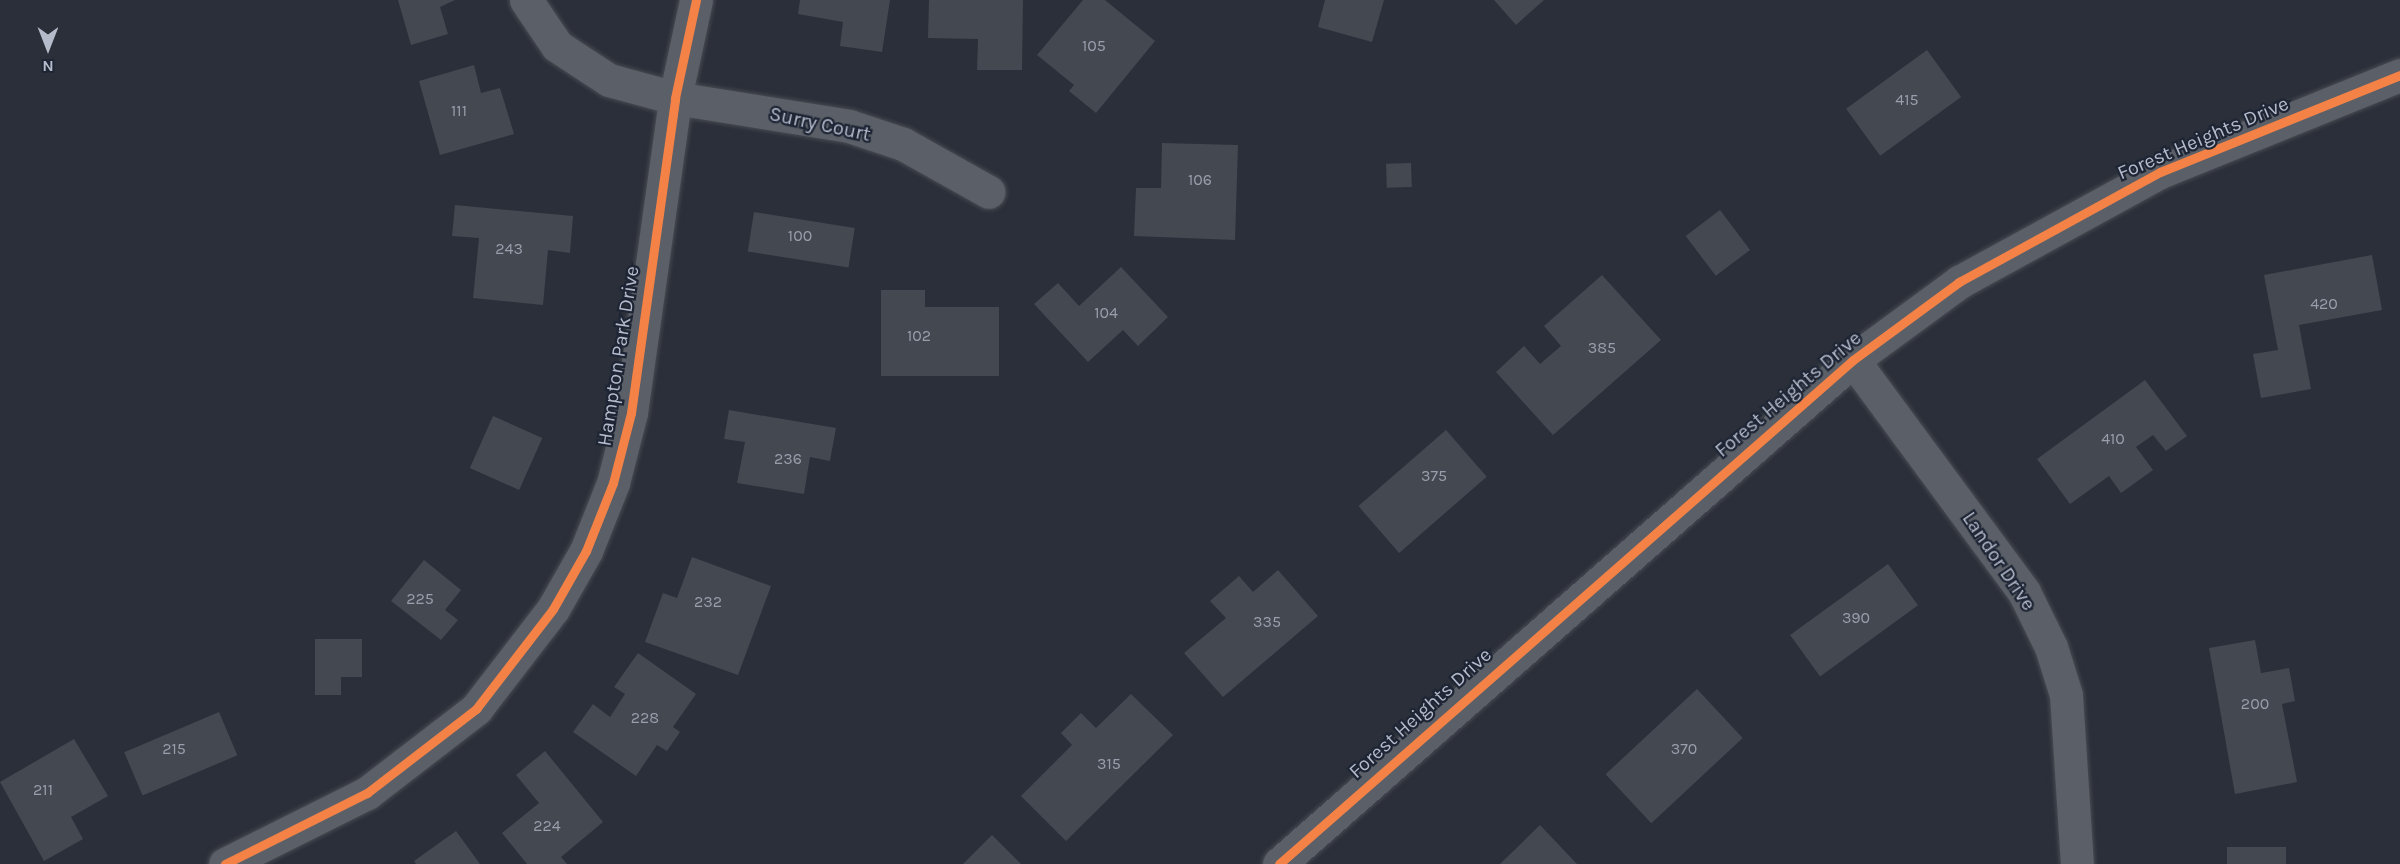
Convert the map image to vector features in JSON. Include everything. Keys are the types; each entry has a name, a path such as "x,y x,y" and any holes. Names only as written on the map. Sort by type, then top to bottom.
{"street":[{"name":"Surry Court","path":"526,0 557,46 580,65 609,80 675,98 849,126 903,144 989,192"},
{"name":"Hampton Park Drive","path":"225,864 367,793 422,755 476,709 553,609 586,551 613,483 631,413 675,98 696,0"},
{"name":"Forest Heights Drive","path":"1279,864 1852,360 1959,282 2071,218 2160,172 2400,75"},
{"name":"Landor Drive","path":"1852,360 2024,592 2051,647 2066,695 2077,864"}],"building":[{"path":"398,0 455,0 440,7 448,34 411,45"},
{"path":"800,0 890,0 882,52 840,46 843,22 798,14"},
{"path":"929,0 1023,0 1022,70 977,70 978,39 928,38"},
{"path":"1083,0 1105,0 1155,41 1096,113 1069,91 1074,85 1037,55"},
{"path":"1325,0 1384,0 1372,42 1318,27"},
{"path":"1494,0 1544,0 1516,25"},
{"path":"1927,50 1961,97 1880,156 1846,109"},
{"path":"474,65 481,93 500,88 514,134 440,155 419,81"},
{"path":"1162,143 1238,145 1235,240 1134,236 1136,188 1161,188"},
{"path":"1411,163 1412,187 1387,188 1386,164"},
{"path":"455,205 573,216 570,253 548,250 543,305 473,298 479,238 452,236"},
{"path":"1720,210 1750,250 1716,276 1686,236"},
{"path":"754,212 855,228 848,267 748,252"},
{"path":"2372,255 2382,310 2299,325 2311,389 2261,398 2253,354 2278,350 2264,275"},
{"path":"1121,267 1168,317 1138,346 1123,330 1088,362 1034,304 1058,283 1079,306"},
{"path":"1602,275 1661,340 1553,435 1496,372 1524,346 1540,364 1561,346 1544,326"},
{"path":"881,290 925,290 925,307 999,307 999,376 881,376"},
{"path":"2145,380 2187,436 2166,451 2153,435 2136,447 2153,470 2121,493 2109,476 2070,504 2037,459"},
{"path":"729,410 836,428 830,461 810,457 804,494 737,483 745,442 724,439"},
{"path":"493,416 542,438 519,490 470,468"},
{"path":"1446,430 1487,477 1399,553 1358,506"},
{"path":"692,557 771,586 738,675 645,642 663,593 677,598"},
{"path":"424,560 461,590 445,610 458,620 441,640 391,601"},
{"path":"1888,564 1918,605 1820,676 1790,635"},
{"path":"1278,570 1318,616 1223,697 1184,653 1226,618 1210,601 1239,576 1253,592"},
{"path":"315,639 362,639 362,677 341,677 341,695 315,695"},
{"path":"2255,640 2261,673 2289,668 2295,701 2282,704 2297,782 2235,794 2209,648"},
{"path":"638,653 696,694 673,727 680,732 667,751 657,745 636,776 573,732 593,704 610,717 625,694 614,687"},
{"path":"1697,689 1743,738 1651,823 1606,774"},
{"path":"1131,694 1173,735 1066,841 1021,796 1072,745 1061,733 1081,713 1096,728"},
{"path":"219,712 237,755 143,796 124,752"},
{"path":"74,739 108,796 71,817 83,839 44,861 0,782"},
{"path":"545,751 603,822 561,857 567,864 527,864 502,833 539,803 516,775"},
{"path":"1540,825 1577,864 1500,864"},
{"path":"456,831 480,864 416,864 414,861"},
{"path":"992,835 1021,864 963,864"},
{"path":"2227,847 2286,847 2286,864 2227,864"}],"cycle path":[{"path":"225,864 367,793 476,709 553,609 586,551 613,483 631,413 675,98 696,0"},
{"path":"1279,864 1853,360 1959,282 2160,172 2400,75"}]}
